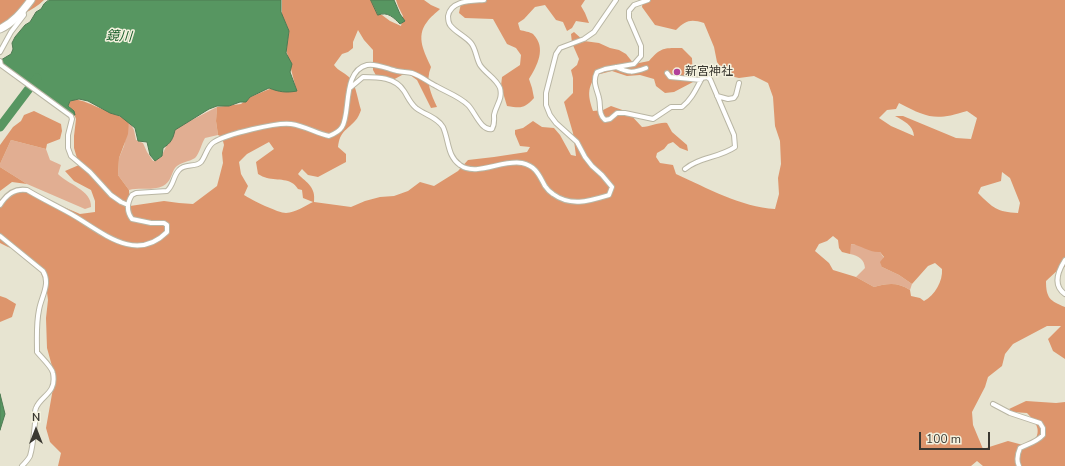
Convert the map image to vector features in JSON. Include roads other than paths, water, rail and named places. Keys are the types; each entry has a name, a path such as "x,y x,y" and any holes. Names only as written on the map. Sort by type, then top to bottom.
{"main road":[{"path":"0,29 8,26 31,0"}],"street":[{"path":"0,205 10,194 22,189 27,190 71,214 102,234 118,241 129,245 152,244 167,232 167,225 132,219 127,210 130,197 136,193 167,191 171,188 179,170 187,165 196,165 200,163 210,146 222,138 275,124 297,125 329,136 336,133 342,127 349,88 353,77 360,69 367,65 412,73 424,78 462,100 476,114 484,128 489,130 492,129 495,123 496,109 500,100 500,89 496,81 479,64 472,44 454,29 448,20 448,13 458,3 484,0"},
{"path":"349,88 363,77 380,77 395,82 401,86 412,104 417,109 433,117 440,124 446,136 452,157 464,168 487,168 505,164 521,163 535,169 545,187 561,199 568,202 591,200 609,195 612,187 592,166 577,142 556,123 550,115 546,104 546,93 556,54 560,48 584,39 594,32 616,0"},
{"path":"648,0 634,5 629,11 629,18 641,46 641,56 634,64 597,72 595,76 594,84 599,99 601,116 605,120 610,120 617,113 625,113 653,119 671,107 682,107 689,101 702,78 707,77 710,80 734,135 734,147 729,151 703,159 685,169"},
{"path":"0,52 11,32 24,15 23,10"},
{"path":"0,61 1,65 72,116 68,135 68,148 71,156 90,172 111,195 128,205"},
{"path":"615,67 625,72 634,72 646,68"},
{"path":"667,73 670,77 701,80"},
{"path":"717,96 728,99 734,98 739,83"},
{"path":"0,236 43,271 46,277 45,292 39,309 37,352 51,368 53,374 53,385 48,394 38,404 35,410 35,424 29,457 22,466"},
{"path":"1065,260 1060,269 1057,282 1059,288 1065,294"},
{"path":"993,404 1010,413 1040,423 1044,428 1044,435 1039,440 1020,448 1017,454 1017,462 1019,466"}],"water":[{"path":"49,0 281,0 281,12 289,31 286,53 292,64 290,72 297,91 283,92 269,88 250,97 246,102 240,102 229,106 217,106 209,109 175,130 171,140 163,148 162,156 155,161 150,155 147,142 138,141 135,128 120,116 110,113 88,101 79,99 70,101 68,106 74,111 75,115 72,115 1,60 11,54 13,49 12,43 15,37 25,25 30,22 36,12"},
{"path":"371,0 394,0 405,21 400,24 393,17 385,14 378,15"},
{"path":"0,394 5,414 0,430"}],"waterway":[{"name":"鏡川","path":"0,127 37,78"}],"place":[{"name":"新宮神社","path":"677,72"}]}
